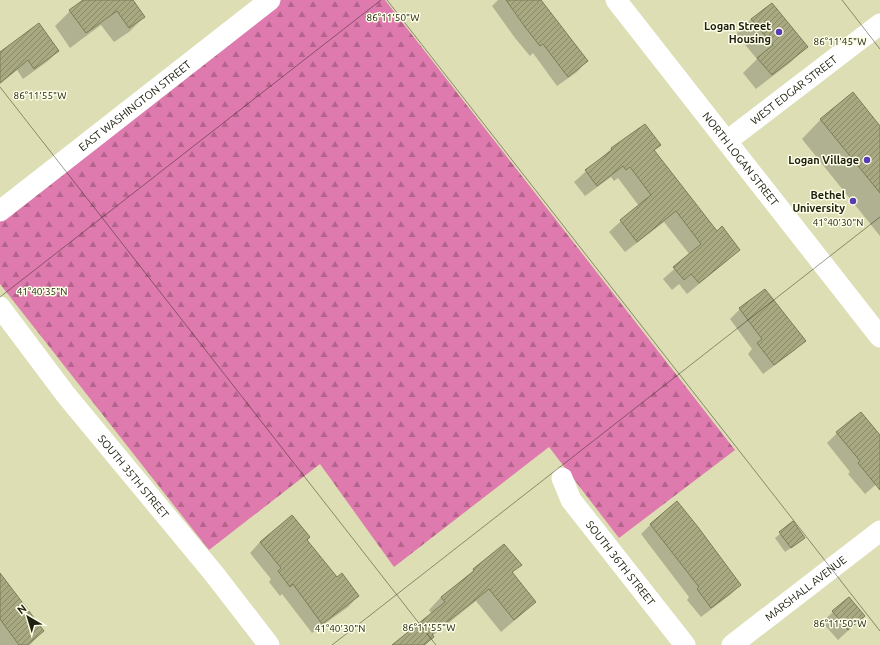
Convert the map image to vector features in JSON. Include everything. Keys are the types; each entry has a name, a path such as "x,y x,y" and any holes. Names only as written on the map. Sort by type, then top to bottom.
{"street":[{"name":"EAST WASHINGTON STREET","path":"0,211 270,0"},
{"name":"NORTH LOGAN STREET","path":"616,0 880,337"},
{"name":"WEST EDGAR STREET","path":"727,141 880,24"},
{"name":"SOUTH 35TH STREET","path":"0,307 66,395 215,576 269,645"},
{"name":"SOUTH 36TH STREET","path":"562,478 571,500 684,645"},
{"name":"MARSHALL AVENUE","path":"732,645 880,531"}],"green space":[{"path":"276,0 385,0 735,450 619,538 549,447 394,567 320,464 209,550 0,284 0,218"}],"building":[{"path":"83,0 133,0 145,17 129,28 117,11 86,33 69,10"},
{"path":"506,0 541,0 588,61 568,77 543,44 540,46"},
{"name":"Logan Street Housing","path":"772,3 808,47 772,75 757,58 773,45 751,19"},
{"path":"39,23 59,51 34,69 28,60 0,83 0,52"},
{"name":"Logan Village","path":"853,92 880,126 880,193 820,119"},
{"path":"645,124 661,145 654,150 717,231 722,226 740,250 699,283 691,274 684,280 673,267 701,244 676,211 637,242 620,220 651,195 630,167 626,170 623,166 597,186 585,170 612,150 611,148"},
{"path":"765,289 806,341 774,365 757,343 762,339 739,308"},
{"path":"861,412 880,435 880,490 858,463 860,461 836,432"},
{"path":"677,501 741,585 711,608 697,589 699,587 650,524"},
{"path":"292,515 310,537 307,540 337,577 342,573 359,596 322,624 293,584 290,587 278,571 281,568 260,542"},
{"path":"793,521 805,538 791,548 779,532"},
{"path":"504,544 522,565 512,572 536,602 514,620 489,589 432,634 434,637 424,645 392,645 445,602 441,597 474,571 473,569"},
{"path":"0,573 44,631 27,645 19,645 0,619"},
{"path":"849,597 865,616 848,630 832,611"}],"place":[{"name":"Logan Street Housing","path":"779,32"},
{"name":"Logan Village","path":"867,160"},
{"name":"Bethel University","path":"853,201"}]}
